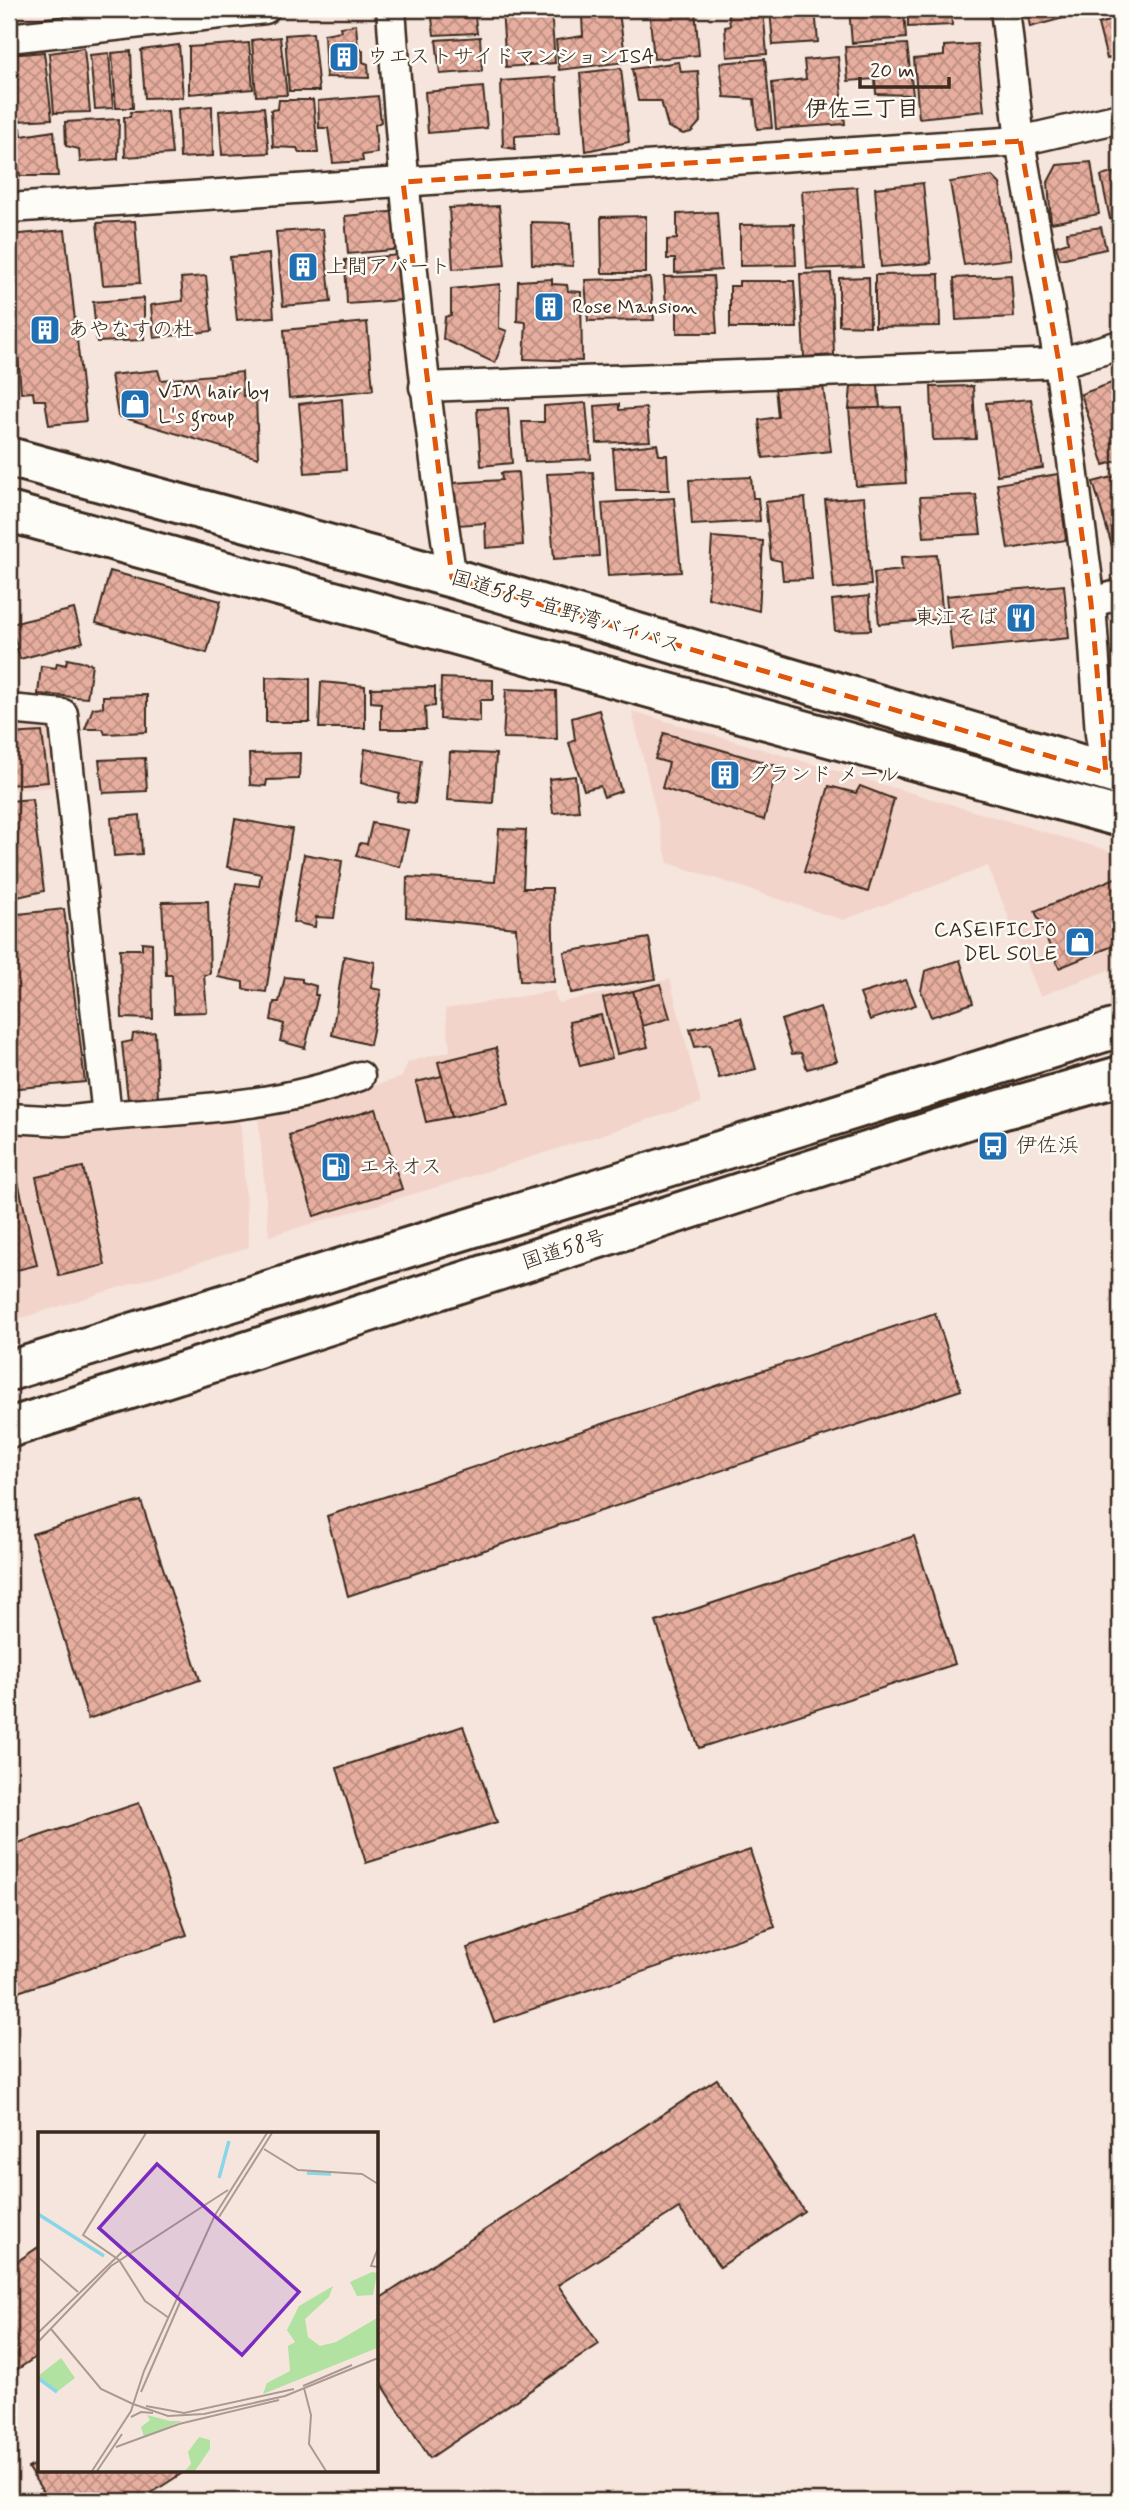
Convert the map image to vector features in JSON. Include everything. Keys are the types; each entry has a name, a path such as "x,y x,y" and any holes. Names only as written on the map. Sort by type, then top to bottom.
{"highway":[{"name":"国道58号 宜野湾バイパス","path":"9,457 452,578 1113,775"},
{"path":"9,512 1120,817"},
{"path":"9,1371 1120,1027"},
{"name":"国道58号","path":"9,1428 966,1120 1120,1076"}],"street":[{"path":"9,37 265,9"},
{"path":"391,9 403,182 424,387 452,578"},
{"path":"1005,9 1020,141 1059,363 1091,603 1100,734 1113,775"},
{"path":"9,208 1020,141 1120,118"},
{"path":"424,387 1059,363 1120,345"},
{"path":"1091,603 1120,594"},
{"path":"9,709 63,714 107,1116"},
{"path":"9,1118 64,1121 247,1105 315,1093 360,1076"}],"highlighted area":[{"path":"1020,141 1059,363 1091,603 1106,773 452,578 403,182"}],"shaded area":[{"path":"632,711 1120,854 1120,966 1040,996 988,866 843,920 668,863"},
{"path":"9,726 54,726 61,786 9,791"},
{"path":"670,979 701,1103 434,1188 269,1236 258,1114 318,1103 402,1077 408,1062 450,1051 445,1009 554,991 558,1003"},
{"path":"240,1116 249,1247 9,1322 9,1128"}],"building":[{"path":"431,9 474,9 477,33 434,35"},
{"path":"502,9 551,9 555,63 506,67"},
{"path":"649,9 695,9 699,55 654,59"},
{"path":"728,9 763,9 767,54 727,57 725,27 730,26"},
{"path":"770,9 815,9 818,42 773,45"},
{"path":"849,9 904,9 906,38 852,43"},
{"path":"908,9 951,9 952,25 908,27"},
{"path":"1027,9 1085,9 1086,12 1030,27"},
{"path":"619,13 626,62 559,70 556,40 583,36 582,17"},
{"path":"1120,18 1120,55 1107,59 1098,24"},
{"name":"ウエストサイドマンションISA","path":"356,25 358,47 363,51 363,62 368,64 369,78 326,77 324,34 341,31 340,27"},
{"path":"313,33 319,91 289,91 285,35"},
{"path":"280,37 287,95 256,96 252,40"},
{"path":"480,37 482,71 440,74 436,40"},
{"path":"249,43 253,89 189,94 189,47"},
{"path":"907,44 913,95 876,94 875,79 848,81 845,47"},
{"path":"977,44 984,111 919,118 914,59 944,56 944,46"},
{"path":"179,45 183,97 145,98 141,50"},
{"path":"84,48 90,112 54,113 49,53"},
{"path":"131,51 133,108 116,108 112,53"},
{"path":"44,52 52,119 16,121 9,55"},
{"path":"109,53 113,108 95,109 90,55"},
{"path":"838,57 845,124 776,129 772,83 806,79 804,60"},
{"path":"765,59 772,128 757,129 754,99 724,97 720,63"},
{"path":"679,62 681,72 698,71 701,121 691,132 683,134 668,127 661,101 638,101 632,69"},
{"path":"621,68 629,142 586,151 580,73"},
{"path":"556,77 559,133 515,136 515,149 503,147 501,81"},
{"path":"483,87 487,128 428,133 425,92"},
{"path":"378,96 381,122 375,125 377,153 362,155 363,161 333,163 328,128 319,128 318,101"},
{"path":"279,100 313,100 318,153 299,153 297,148 273,147 271,110 278,109"},
{"path":"212,106 213,156 180,158 178,109"},
{"path":"264,107 269,153 222,155 219,111"},
{"path":"168,111 172,154 125,157 124,117 130,117 131,112"},
{"path":"119,119 118,159 80,162 79,149 66,146 65,122"},
{"path":"21,128 22,136 54,131 58,176 20,176 17,156 9,156 9,129"},
{"path":"1091,162 1099,214 1051,223 1048,182 1057,165"},
{"path":"1120,171 1120,217 1110,219 1101,176"},
{"path":"992,176 1000,184 1011,259 964,265 950,182"},
{"path":"923,183 931,263 881,267 875,188"},
{"path":"857,187 863,267 807,269 802,191"},
{"path":"499,206 505,265 453,269 449,208"},
{"path":"400,211 402,249 348,254 345,216"},
{"path":"717,212 721,270 675,273 675,259 667,259 667,240 677,239 677,214"},
{"path":"646,216 646,273 602,273 601,217"},
{"path":"135,221 140,283 103,285 97,223"},
{"path":"531,222 571,223 573,266 532,264"},
{"path":"794,224 796,265 740,266 740,225"},
{"path":"1101,227 1106,249 1060,259 1056,246 1068,242 1067,232"},
{"name":"上間アパート","path":"323,229 331,302 283,306 276,232"},
{"name":"あやなすの杜","path":"65,230 86,421 49,425 45,400 34,400 33,392 21,393 9,235"},
{"path":"269,254 274,317 237,320 230,257"},
{"path":"399,255 403,300 347,304 345,260"},
{"path":"831,273 834,355 804,357 800,274"},
{"path":"939,274 940,326 875,327 875,275"},
{"path":"1011,275 1014,317 956,320 954,278"},
{"path":"206,276 212,331 154,338 151,305 183,301 181,278"},
{"path":"713,276 717,333 677,333 677,308 666,307 664,277"},
{"path":"869,277 870,326 839,325 839,278"},
{"path":"650,278 654,320 588,321 585,280"},
{"name":"Rose Mansion","path":"552,279 552,284 567,285 568,291 581,292 582,361 524,359 526,322 517,321 518,281"},
{"path":"739,281 794,281 797,328 730,328 730,286 739,286"},
{"path":"500,284 499,328 507,331 495,363 443,339 445,317 451,315 451,289"},
{"path":"144,298 144,340 97,342 93,302"},
{"path":"367,322 373,390 289,398 284,330"},
{"path":"158,370 161,380 242,372 243,396 256,395 258,458 118,416 111,375"},
{"path":"1120,380 1120,460 1104,465 1081,394"},
{"path":"823,385 831,451 763,458 759,420 778,417 775,387"},
{"path":"851,386 878,386 880,408 849,409"},
{"path":"973,386 976,439 933,440 931,387"},
{"path":"342,399 346,470 305,473 299,404"},
{"path":"1031,399 1043,468 997,475 986,403"},
{"path":"586,403 591,459 525,462 522,422 544,422 544,406"},
{"path":"619,404 619,410 646,408 650,441 597,443 595,406"},
{"path":"901,407 906,483 856,486 849,409"},
{"path":"508,408 512,463 481,466 477,409"},
{"path":"657,444 659,455 667,455 669,490 616,490 613,449"},
{"path":"518,472 523,545 486,548 485,523 458,525 453,483 502,480 501,473"},
{"path":"593,472 599,556 554,559 547,474"},
{"path":"1058,474 1066,540 1008,549 997,484"},
{"path":"1120,475 1120,544 1112,546 1093,482"},
{"path":"751,477 753,498 758,498 760,521 692,525 689,480"},
{"path":"976,495 981,534 924,537 920,497"},
{"path":"864,497 871,585 834,589 825,500"},
{"path":"674,498 681,572 608,576 602,503"},
{"path":"805,498 812,579 783,580 781,561 771,559 765,502"},
{"path":"712,537 763,541 759,611 708,598"},
{"path":"937,555 943,619 879,624 874,573 902,570 901,557"},
{"path":"110,571 221,601 207,653 96,623"},
{"path":"1064,585 1069,638 952,650 946,596"},
{"path":"869,596 871,630 835,631 832,600"},
{"path":"74,609 83,642 20,659 11,624"},
{"path":"67,659 92,664 87,698 38,694 41,666 56,668 57,663 66,665"},
{"path":"266,677 310,679 310,722 266,722"},
{"path":"441,678 493,680 493,700 480,700 480,722 440,719"},
{"path":"321,682 365,686 365,728 319,728"},
{"path":"435,687 435,706 425,707 426,729 381,729 381,703 371,702 371,688"},
{"path":"506,689 556,691 557,739 503,738"},
{"path":"147,695 147,732 105,734 103,729 85,729 93,708 103,707 103,696"},
{"path":"599,710 621,791 604,797 600,786 584,790 569,743 575,740 572,718"},
{"path":"42,732 48,782 9,785 9,734"},
{"name":"グランド メール","path":"664,733 787,769 783,782 774,781 764,820 662,788 669,763 655,759"},
{"path":"365,749 421,760 415,803 397,801 399,793 361,783"},
{"path":"450,752 496,754 493,803 447,800"},
{"path":"300,753 299,779 267,780 266,786 250,785 249,754"},
{"path":"145,758 147,791 103,793 99,760"},
{"path":"575,776 579,811 553,813 549,779"},
{"path":"829,786 856,793 860,786 894,799 868,892 804,872"},
{"path":"32,799 44,891 9,899 9,801"},
{"path":"140,815 142,854 114,856 111,818"},
{"path":"235,819 292,829 266,992 243,989 243,982 218,977 236,883 259,886 261,874 227,867"},
{"path":"372,823 408,830 400,867 356,856 360,843 367,844"},
{"path":"499,829 526,830 523,888 552,888 554,982 520,981 516,928 406,917 407,877 495,882"},
{"path":"304,854 342,861 334,918 316,917 315,927 293,922"},
{"path":"1120,876 1120,943 1059,968 1035,911"},
{"path":"208,901 210,974 204,975 207,1012 174,1013 172,975 166,975 162,902"},
{"path":"64,909 85,1082 9,1089 9,915"},
{"path":"649,938 656,979 571,993 564,952"},
{"path":"142,942 152,943 153,1019 122,1018 120,949 142,949"},
{"path":"344,956 375,962 371,988 381,990 370,1045 332,1035"},
{"path":"960,960 973,1003 931,1017 921,991 925,971"},
{"path":"285,977 302,979 302,982 316,986 315,995 318,995 305,1048 280,1041 284,1024 271,1020 274,1002 279,1002"},
{"path":"906,980 916,1005 870,1020 860,994"},
{"path":"660,984 670,1018 642,1026 633,991"},
{"path":"633,991 648,1047 617,1054 603,998"},
{"path":"820,1007 837,1061 807,1069 801,1053 792,1054 781,1020"},
{"path":"601,1015 612,1058 580,1066 569,1022"},
{"path":"741,1018 756,1069 719,1078 710,1045 695,1047 690,1029"},
{"path":"155,1032 158,1097 128,1100 122,1043 132,1041 133,1034"},
{"path":"496,1048 509,1104 452,1117 438,1062"},
{"path":"442,1076 452,1117 426,1122 416,1082"},
{"path":"376,1109 402,1189 314,1216 289,1135"},
{"path":"83,1167 105,1265 59,1276 36,1177"},
{"path":"15,1168 37,1265 9,1272 9,1169"},
{"path":"935,1313 961,1390 348,1596 327,1516"},
{"path":"141,1501 200,1680 88,1719 32,1534"},
{"path":"914,1536 955,1664 699,1748 656,1622"},
{"path":"463,1726 497,1822 366,1863 337,1768"},
{"path":"139,1803 187,1935 9,1995 9,1846"},
{"path":"750,1850 775,1927 494,2022 467,1948"},
{"path":"717,2079 804,2211 720,2267 679,2208 558,2285 599,2344 430,2458 378,2378 378,2300"},
{"path":"38,2247 38,2355 9,2375 9,2267"},
{"path":"38,2462 38,2472 184,2472 139,2501 49,2501 28,2468"}],"place":[{"name":"ウエストサイドマンションISA","path":"344,57"},
{"name":"上間アパート","path":"303,267"},
{"name":"Rose Mansion","path":"549,307"},
{"name":"あやなすの杜","path":"45,330"},
{"name":"VIM hair by L's group","path":"135,404"},
{"name":"東江そば","path":"1021,618"},
{"name":"グランド メール","path":"725,775"},
{"name":"CASEIFICIO DEL SOLE","path":"1080,942"},
{"name":"伊佐浜","path":"993,1146"},
{"name":"エネオス","path":"336,1167"}],"district":[{"name":"伊佐三丁目","path":"862,110"}]}
